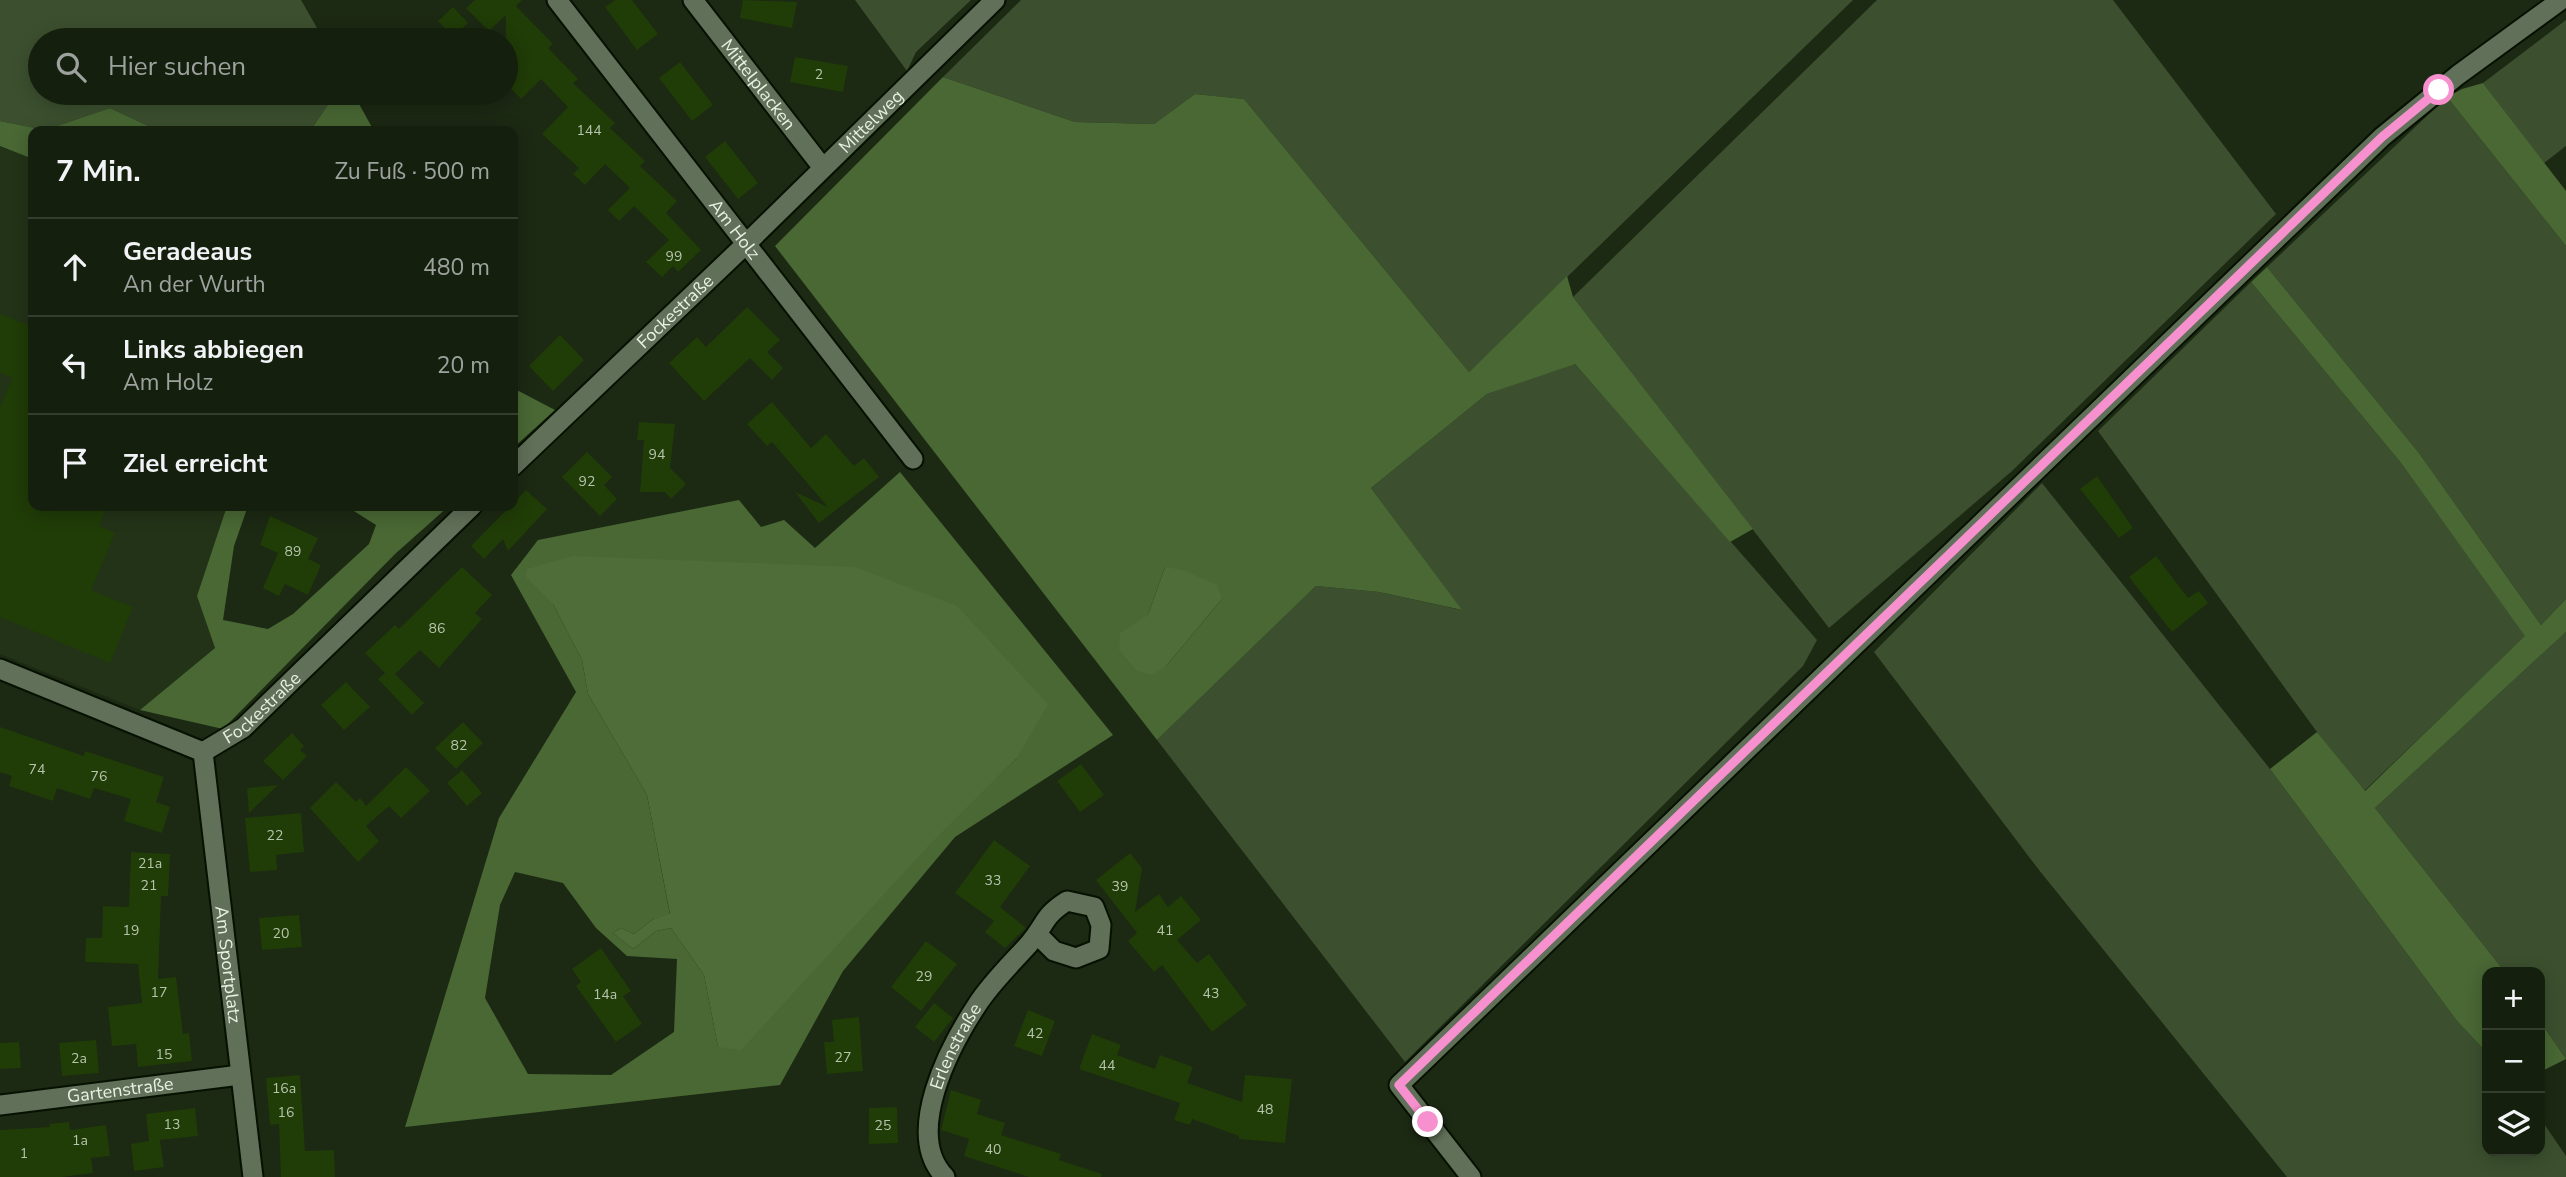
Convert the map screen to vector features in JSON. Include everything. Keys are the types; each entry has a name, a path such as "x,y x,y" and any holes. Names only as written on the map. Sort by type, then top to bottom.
{"street":[{"name":"Am Holz","path":"557,0 913,459"},
{"name":"Mittelplacken","path":"693,0 823,168"},
{"name":"Mittelweg","path":"746,244 995,0"},
{"path":"1471,1177 1399,1085 2382,137 2458,75 2561,0"},
{"name":"Fockestraße","path":"518,461 746,244"},
{"name":"Fockestraße","path":"0,669 203,751 243,729 467,511"},
{"name":"Am Sportplatz","path":"203,751 253,1177"},
{"name":"Erlenstraße","path":"945,1177 938,1169 927,1129 942,1066 978,1003 1037,934"},
{"name":"Gartenstraße","path":"0,1105 240,1075"}],"shaded area":[{"path":"0,0 301,0 317,28 28,28 28,105 328,105 313,126 148,126 110,108 57,126 28,127 0,121"},
{"path":"855,0 971,0 916,52 907,71"},
{"path":"1021,0 1853,0 1469,372 1244,99 1195,94 1154,124 1075,122 943,77"},
{"path":"1877,0 2113,0 2276,214 2012,471 1829,628 1573,297"},
{"path":"2566,20 2566,146 2544,163 2483,83"},
{"path":"943,77 1075,122 1154,124 1195,94 1244,99 1469,372 1567,276 1573,297 1753,529 1730,542 1575,364 1487,394 1371,488 1462,610 1379,592 1316,586 1157,740 775,246","holes":["1165,567 1222,599 1166,666 1148,615"]},
{"path":"2483,83 2566,191 2566,246 2447,97"},
{"path":"2447,97 2566,246 2566,599 2541,625 2419,453 2267,267"},
{"path":"328,105 360,105 371,126 313,126"},
{"path":"110,108 148,126 57,126"},
{"path":"0,121 28,127 28,157 0,146"},
{"path":"0,146 28,157 28,511 225,511 197,596 215,648 140,710 0,654"},
{"path":"2267,267 2419,453 2541,625 2566,599 2566,632 2375,808 2501,967 2482,967 2482,1048 2457,1021 2270,769 2317,732 2365,791 2525,636 2401,463 2251,282"},
{"path":"2251,282 2401,463 2526,636 2364,791 2317,732 2098,431"},
{"path":"1574,363 1817,640 1803,666 1405,1062 1157,740 1316,586 1379,592 1461,610 1371,488 1487,394"},
{"path":"518,391 555,410 518,443"},
{"path":"900,472 1113,735 955,837 843,971 780,1085 405,1127 499,818 576,692 511,575 538,540 739,500 761,527 784,520 815,548","holes":["553,604 1017,758 718,1047 704,975 671,928 656,931 633,949 613,933 621,928 634,934 652,920 670,915 647,795 588,694 582,660","515,872 563,883 596,928 627,956 677,959 674,1032 611,1075 528,1074 485,998 500,905"]},
{"path":"2042,483 2270,769 2457,1021 2482,1048 2482,1156 2545,1156 2545,1125 2566,1156 2566,1177 2287,1177 2039,870 1874,652"},
{"path":"225,511 246,511 234,546 223,620 268,629 293,614 369,544 376,525 354,511 443,511 395,554 223,729 140,710 215,648 197,596"},
{"path":"573,556 855,567 957,606 1048,704 1017,758 931,843 741,1050 718,1047 704,975 671,928 656,931 633,949 613,933 621,928 634,934 652,920 670,914 647,795 588,694 582,660 553,604 526,577 527,569"},
{"path":"1165,567 1183,570 1217,585 1222,599 1166,666 1152,675 1137,671 1119,650 1120,633 1148,615"},
{"path":"2566,632 2566,1059 2545,1028 2545,967 2501,967 2375,808"},
{"path":"2545,1028 2566,1059 2545,1070"}],"building":[{"path":"475,0 522,0 516,6 553,44 548,48 578,79 573,83 615,123 610,128 645,161 640,166 677,201 666,213 701,250 678,272 673,266 662,277 646,262 669,240 634,206 619,221 608,210 630,188 605,164 585,185 573,174 579,168 542,134 568,107 541,79 521,99 518,96 518,28 506,28 506,15 492,28 486,28 466,8"},
{"path":"615,0 632,0 658,34 637,50 605,7"},
{"path":"743,0 797,2 792,28 740,18"},
{"path":"453,7 468,23 463,28 445,28 438,21"},
{"path":"795,57 848,66 843,92 790,82"},
{"path":"680,62 713,105 692,121 659,78"},
{"path":"725,141 758,183 738,199 705,157"},
{"path":"747,307 780,340 767,352 783,368 772,380 750,358 704,401 669,363 697,337 706,347"},
{"path":"0,314 28,325 28,511 105,511 99,526 115,533 91,590 133,607 110,663 0,617 0,407 13,378 0,373"},
{"path":"560,335 584,360 553,391 529,366"},
{"path":"772,402 811,448 826,434 854,466 864,458 879,477 819,523 795,492 828,507 772,442 767,446 747,424"},
{"path":"639,422 675,424 670,468 686,484 671,499 665,492 640,492 644,440 637,440"},
{"path":"587,452 612,477 604,485 617,499 600,516 562,477"},
{"path":"2097,476 2133,528 2119,538 2080,489"},
{"path":"526,490 547,509 508,551 503,539 484,559 471,546 505,511 518,511 518,498"},
{"path":"270,516 318,538 308,559 321,565 308,595 285,584 279,596 263,588 278,553 260,545"},
{"path":"2156,556 2188,598 2199,591 2208,603 2172,632 2129,577"},
{"path":"462,567 492,595 475,613 482,619 439,668 420,650 395,674 424,703 412,715 378,679 385,673 365,653 395,625 399,629"},
{"path":"346,682 370,707 344,730 321,705"},
{"path":"463,722 483,743 456,769 435,748"},
{"path":"0,727 84,756 85,751 164,777 156,802 170,807 162,833 124,821 131,799 94,788 90,799 57,788 53,801 9,786 12,776 0,772"},
{"path":"292,733 304,746 300,750 307,756 283,780 263,761"},
{"path":"1081,764 1104,795 1080,812 1057,781"},
{"path":"406,767 430,791 401,818 389,806 366,826 379,841 358,862 310,808 336,782 356,802 360,798 366,806"},
{"path":"462,770 482,793 467,806 447,783"},
{"path":"278,785 249,813 247,788"},
{"path":"301,813 304,852 276,855 277,870 250,872 245,818"},
{"path":"994,840 1030,866 1000,907 1026,928 1005,948 985,932 994,921 955,893"},
{"path":"131,852 170,854 168,896 161,896 158,979 176,977 183,1034 189,1033 192,1061 138,1067 136,1044 112,1046 108,1007 142,1003 138,964 85,962 86,938 102,938 103,906 129,907"},
{"path":"1130,853 1142,868 1135,912 1159,894 1168,907 1181,896 1201,920 1177,940 1197,963 1209,954 1247,1005 1212,1032 1162,965 1154,972 1128,941 1137,933 1096,880"},
{"path":"299,915 302,947 262,950 259,918"},
{"path":"926,941 957,964 921,1011 891,987"},
{"path":"601,948 631,991 623,996 642,1024 616,1042 576,986 581,982 572,969"},
{"path":"934,1003 953,1018 934,1042 915,1027"},
{"path":"1028,1010 1055,1021 1042,1056 1014,1046"},
{"path":"859,1017 863,1071 827,1074 824,1042 834,1042 832,1020"},
{"path":"1092,1034 1121,1045 1117,1055 1155,1069 1160,1055 1193,1067 1187,1083 1242,1102 1245,1075 1292,1079 1285,1143 1239,1139 1239,1136 1192,1119 1190,1125 1174,1120 1180,1103 1079,1069"},
{"path":"96,1040 99,1073 62,1076 59,1043"},
{"path":"19,1042 21,1068 0,1069 0,1043"},
{"path":"300,1075 305,1151 334,1150 335,1177 281,1177 279,1124 270,1125 266,1078"},
{"path":"951,1090 981,1100 977,1114 1005,1123 1001,1135 1061,1154 1059,1160 1102,1174 1101,1177 1029,1177 964,1156 969,1139 941,1130"},
{"path":"897,1107 898,1143 869,1144 869,1108"},
{"path":"195,1108 198,1136 160,1140 164,1167 134,1171 131,1144 149,1141 146,1114"},
{"path":"69,1122 70,1130 106,1125 110,1156 91,1158 93,1173 62,1177 0,1177 0,1130 50,1127 49,1124"}],"route":[{"path":"1428,1122 1399,1085 2382,137 2439,90"}]}
